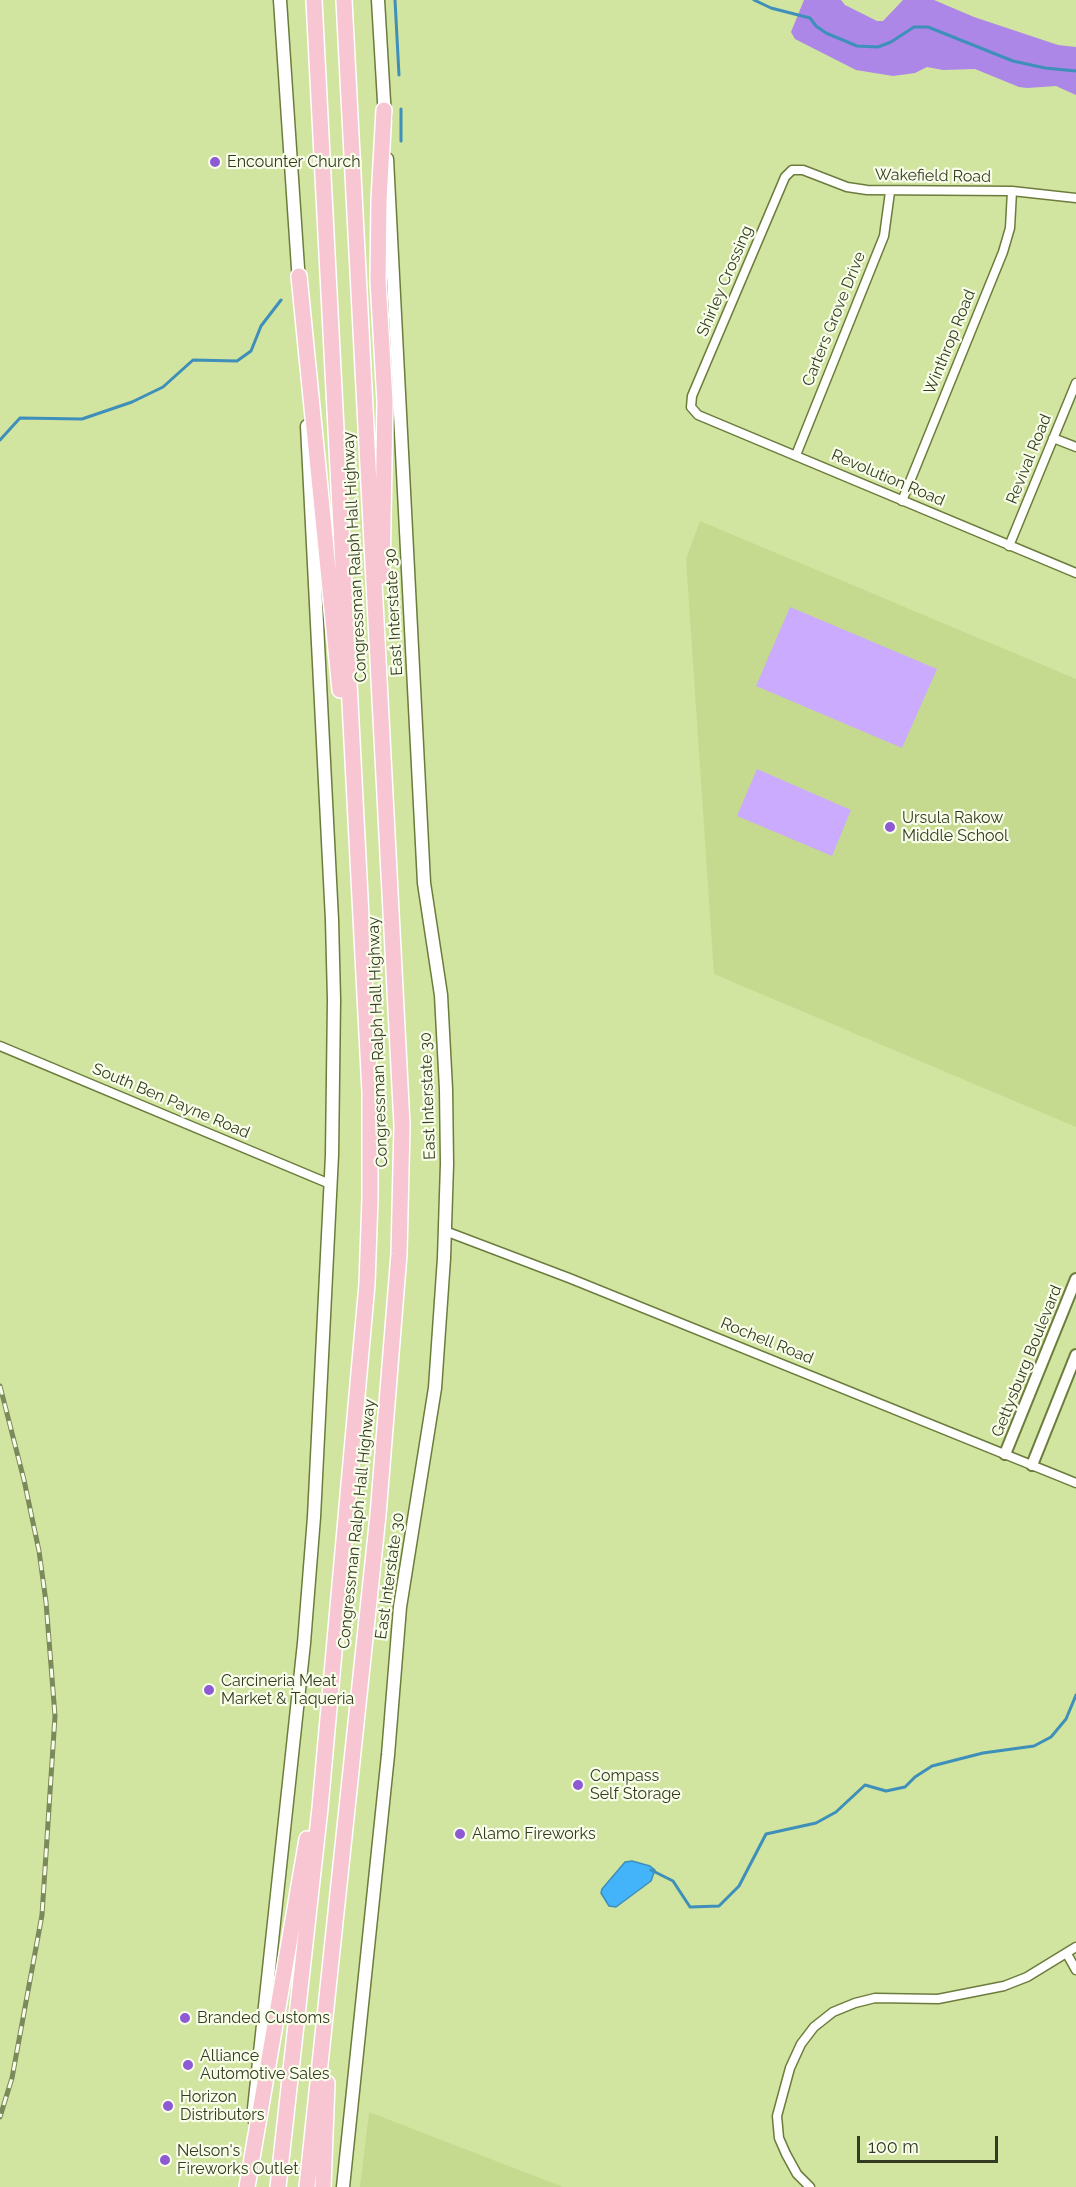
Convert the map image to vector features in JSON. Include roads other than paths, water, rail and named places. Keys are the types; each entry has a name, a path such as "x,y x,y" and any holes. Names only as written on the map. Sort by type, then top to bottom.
{"highway":[{"name":"Congressman Ralph Hall Highway","path":"278,2187 320,1808 367,1284 370,1092 314,0"},
{"name":"Congressman Ralph Hall Highway","path":"307,2187 378,1515 399,1254 402,1125 344,0"},
{"path":"379,654 384,531 385,402 378,280 379,200 384,110"},
{"path":"299,276 333,609 365,981"},
{"path":"247,2187 307,1839 320,1808"},
{"path":"323,2187 332,1942"}],"main road":[{"path":"247,2187 304,1643 314,1517 330,1184 334,1000 332,920 299,276 280,0"},
{"name":"East Interstate 30","path":"344,2187 388,1755 400,1607 435,1388 445,1231 447,1148 441,995 424,883 378,0"}],"street":[{"name":"Wakefield Road","path":"792,170 803,170 856,189 890,192 1012,191 1076,198"},
{"name":"Shirley Crossing","path":"691,406 692,396 785,177 792,170"},
{"name":"Winthrop Road","path":"902,501 1006,245 1010,228 1012,191"},
{"name":"Carters Grove Drive","path":"796,455 884,236 890,192"},
{"name":"Revival Road","path":"1009,546 1076,383"},
{"name":"Revolution Road","path":"691,406 698,415 1076,573"},
{"path":"1053,438 1076,447"},
{"name":"South Ben Payne Road","path":"0,1046 330,1184"},
{"name":"Rochell Road","path":"445,1231 580,1282 1076,1483"},
{"name":"Gettysburg Boulevard","path":"1005,1454 1076,1279"},
{"path":"1032,1465 1076,1355"},
{"path":"810,2187 797,2174 786,2154 779,2138 777,2116 790,2068 801,2044 814,2027 833,2012 875,1998 938,1999 1004,1986 1027,1977 1076,1947"},
{"path":"1067,1954 1076,1970"}],"water":[{"path":"632,1861 650,1866 655,1870 651,1881 616,1907 609,1906 601,1893 602,1889 625,1862"}],"waterway":[{"path":"395,0 399,75"},
{"path":"754,0 771,8 810,18 826,33 857,46 878,47 891,42 914,27 928,27 1013,61 1045,68 1076,71"},
{"path":"401,109 401,141"},
{"path":"0,440 20,418 82,419 132,402 163,387 193,360 237,361 251,351 261,326 281,300"},
{"path":"651,1870 673,1881 690,1907 719,1906 739,1886 766,1834 816,1823 836,1812 865,1785 886,1791 905,1787 932,1766 983,1753 1034,1746 1051,1737 1066,1719 1076,1695"}],"railway":[{"path":"0,1386 39,1551 46,1602 55,1716 42,1915 12,2078 0,2117"}],"place":[{"name":"Encounter Church","path":"215,162"},
{"name":"Ursula Rakow Middle School","path":"890,827"},
{"name":"Carcineria Meat Market & Taqueria","path":"209,1690"},
{"name":"Compass Self Storage","path":"578,1785"},
{"name":"Alamo Fireworks","path":"460,1834"},
{"name":"Branded Customs","path":"185,2018"},
{"name":"Alliance Automotive Sales","path":"188,2065"},
{"name":"Horizon Distributors","path":"168,2106"},
{"name":"Nelson's Fireworks Outlet","path":"165,2160"}]}
